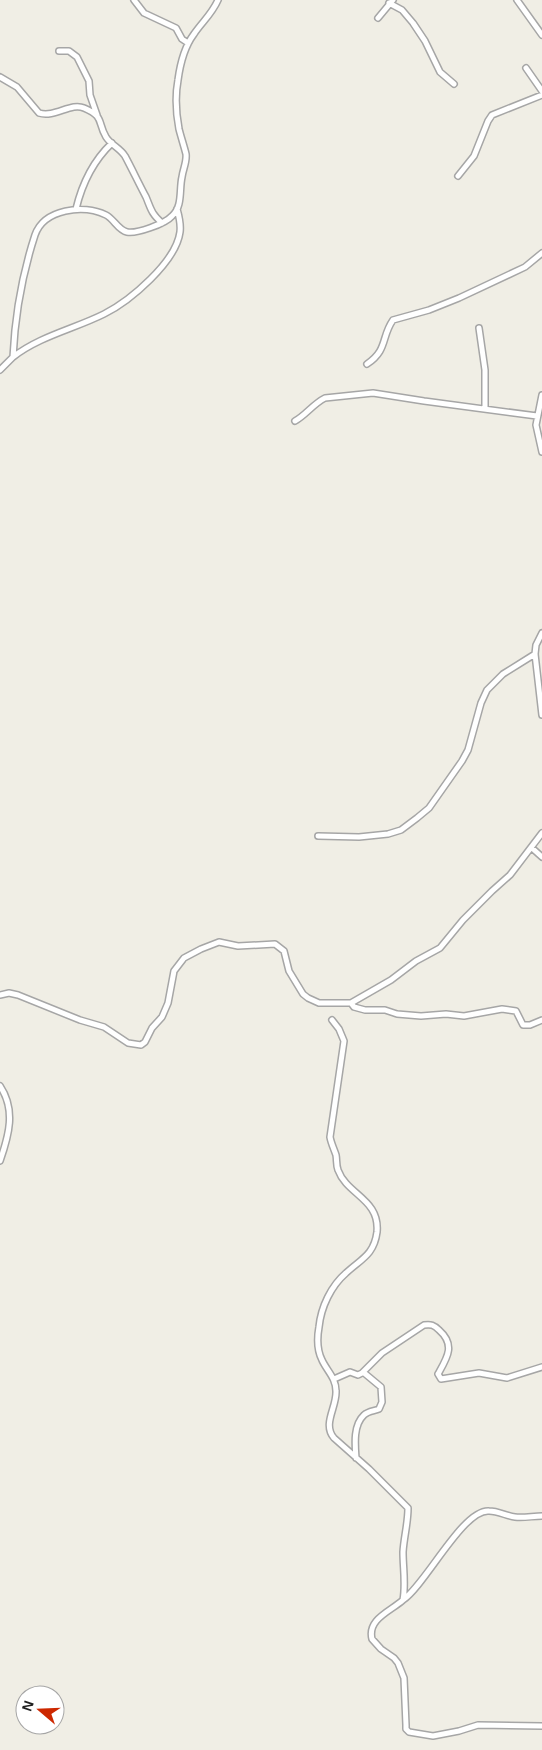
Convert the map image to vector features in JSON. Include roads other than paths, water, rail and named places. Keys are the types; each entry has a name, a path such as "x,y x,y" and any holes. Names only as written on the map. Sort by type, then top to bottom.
{"street":[{"path":"134,0 144,14 176,28 182,39 188,43"},
{"path":"13,357 18,301 27,262 36,231 45,219 55,214 76,209 101,213 112,219 122,230 127,232 139,231 162,223 173,216 180,198 186,157 177,115 176,88 188,43 212,12 218,0"},
{"path":"517,0 542,35"},
{"path":"378,18 391,2 402,10 414,23 440,72 454,84"},
{"path":"59,51 69,51 77,57 89,81 90,95 106,137 124,155 151,212 162,223"},
{"path":"458,176 474,156 492,115 542,93 526,68"},
{"path":"0,77 17,87 40,113 53,114 77,106 97,115"},
{"path":"76,209 83,184 97,160 112,143"},
{"path":"0,370 23,349 104,314 142,287 163,265 176,244 181,228 177,209"},
{"path":"367,364 377,357 393,320 429,310 480,288 525,267 542,253"},
{"path":"479,328 485,370 485,408"},
{"path":"295,421 325,398 346,397 366,393 537,416"},
{"path":"542,394 537,416 537,436 542,452"},
{"path":"542,633 536,645 535,654 542,715"},
{"path":"318,836 359,837 388,834 401,830 429,808 462,761 487,690 503,674 535,654"},
{"path":"0,995 9,993 18,995 80,1020 104,1027 128,1043 141,1045 162,1017 168,1003 169,989 174,971 178,964 193,953 218,942 238,946 275,944 280,946 284,950 292,976 308,998 319,1003 350,1003 391,980 416,961 440,948 463,920 510,875 542,833"},
{"path":"532,848 542,858"},
{"path":"350,1003 354,1007 366,1010 386,1010 397,1014 420,1016 446,1014 464,1016 502,1009 516,1012 524,1026 542,1020"},
{"path":"332,1020 342,1034 344,1041 330,1137 331,1143 336,1156 338,1170 352,1188 369,1204 376,1217 377,1226 375,1241 369,1254 339,1280 332,1290 319,1326 318,1346 321,1360 334,1379 336,1392 334,1406 330,1415 331,1434 370,1469 408,1508 408,1524 403,1554 405,1579 403,1600"},
{"path":"0,1086 8,1102 10,1121 8,1137 0,1161"},
{"path":"334,1379 350,1372 358,1375 382,1353 429,1324 443,1333 449,1344 448,1355 438,1374 441,1379 479,1373 507,1378 542,1368"},
{"path":"356,1458 355,1441 359,1422 364,1415 378,1409 382,1402 380,1387 363,1372"},
{"path":"542,1516 517,1517 489,1511 476,1515 454,1535 446,1549 412,1594 377,1619 371,1635 375,1643 398,1663 404,1678 406,1729 409,1732 433,1736 478,1725 542,1726"}]}
